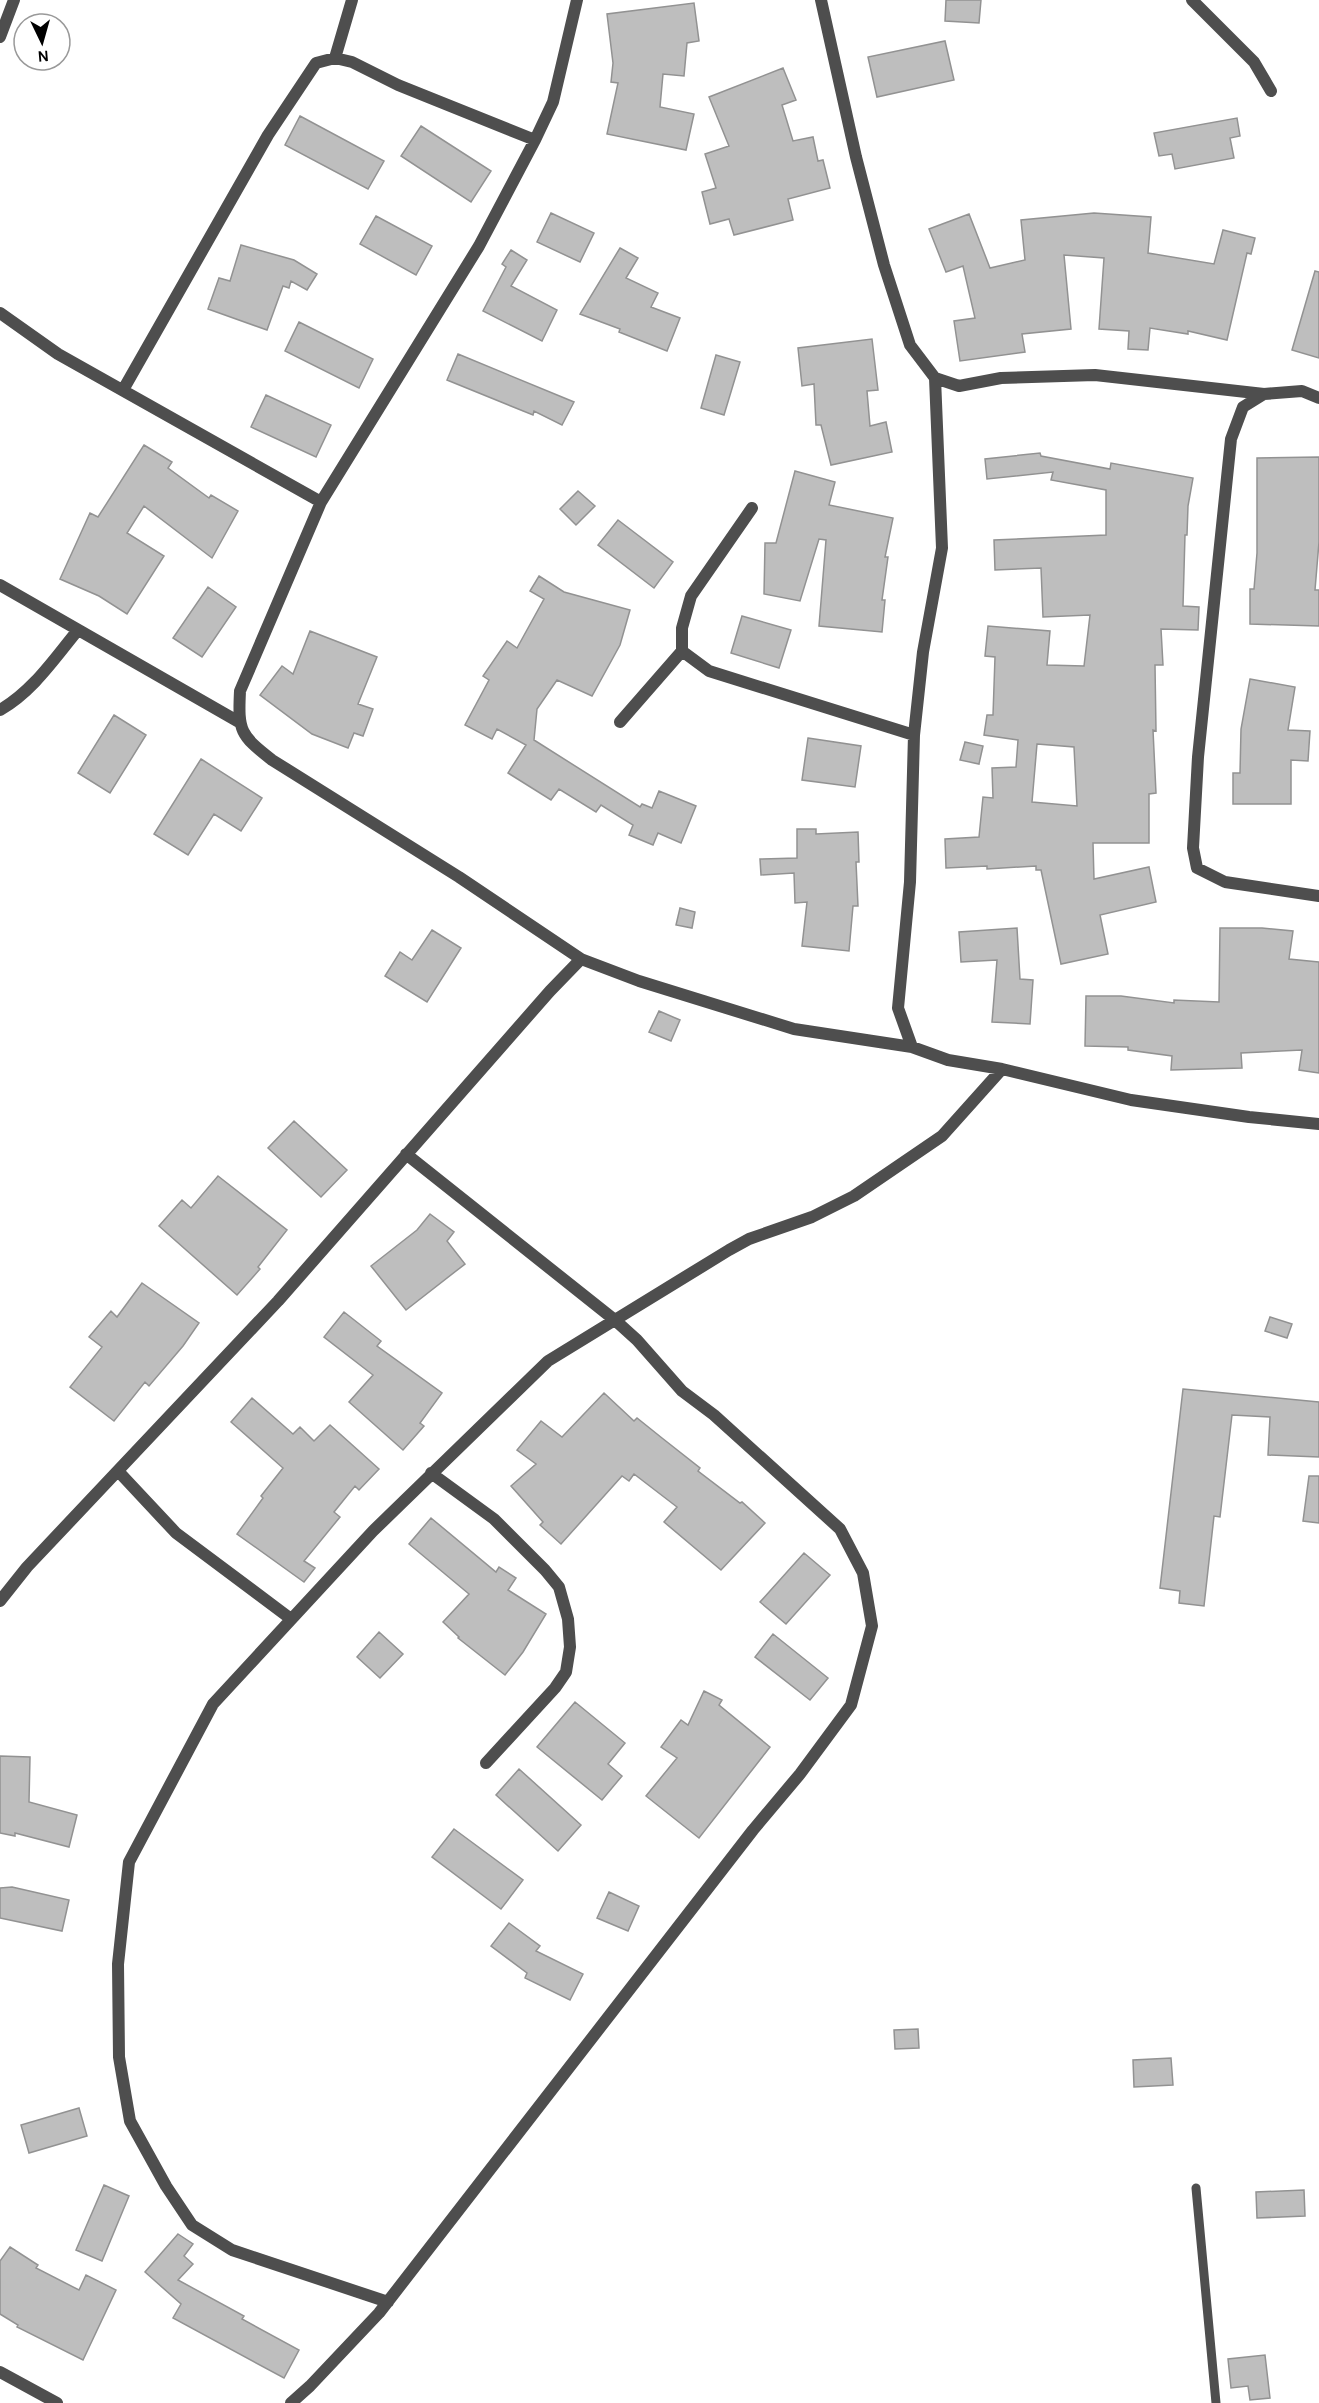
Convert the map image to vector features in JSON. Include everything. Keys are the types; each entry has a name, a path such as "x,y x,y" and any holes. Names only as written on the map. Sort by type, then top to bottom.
{"street":[{"path":"0,37 14,0"},
{"path":"335,58 352,0"},
{"path":"238,722 240,691 321,502 479,246 553,102 577,0"},
{"path":"821,0 856,157 884,265 910,345 935,378 959,386 1001,378 1095,375 1264,394 1302,391 1319,398"},
{"path":"1192,0 1254,62 1271,91"},
{"path":"123,390 285,107 316,63 335,58 352,62 398,85 535,140"},
{"path":"0,313 58,354 321,502"},
{"path":"912,1047 898,1008 910,882 914,735 923,652 942,548 935,378"},
{"path":"1264,394 1243,407 1231,439 1198,757 1193,848 1197,868 1225,882 1319,896"},
{"path":"620,722 682,651 682,628 691,596 752,508"},
{"path":"0,585 238,722 250,743 272,760 459,877 581,959 639,981 794,1029 912,1047 948,1060 1002,1069 1131,1100 1249,1117 1319,1124"},
{"path":"0,710 17,700 41,676 78,630"},
{"path":"682,651 709,671 914,735"},
{"path":"0,1601 27,1567 278,1301 550,991 581,959"},
{"path":"388,2301 232,2250 192,2225 166,2186 130,2121 119,2057 118,1964 129,1862 213,1704 372,1531 548,1361 749,1239 812,1217 854,1196 942,1136 1002,1069"},
{"path":"291,2403 310,2386 388,2301 753,1830 800,1774 851,1705 872,1626 863,1573 840,1529 714,1415 682,1391 637,1340 616,1321 406,1154"},
{"path":"118,1471 176,1533 291,1619"},
{"path":"431,1473 494,1519 545,1570 559,1587 567,1619 570,1647 566,1672 555,1688 486,1763"},
{"path":"0,2372 57,2403"}],"lane":[{"path":"1196,2188 1216,2403"}],"building":[{"path":"946,0 981,0 979,23 945,21"},
{"path":"694,3 699,41 687,43 684,76 663,74 660,107 694,114 686,150 607,134 618,83 611,82 613,63 607,14"},
{"path":"945,41 954,80 877,97 868,57"},
{"path":"783,68 796,100 782,105 793,141 813,137 818,161 823,160 830,188 788,199 793,220 734,235 729,219 710,224 702,192 716,188 705,154 729,146 709,97"},
{"path":"300,116 384,161 368,189 285,145"},
{"path":"1237,118 1240,136 1230,138 1234,158 1175,169 1172,154 1159,156 1154,133"},
{"path":"421,126 491,171 471,202 401,156"},
{"path":"551,213 594,233 580,262 537,242"},
{"path":"1094,213 1151,217 1148,253 1214,264 1223,230 1255,238 1251,254 1247,253 1227,340 1188,331 1188,334 1150,328 1148,350 1128,349 1129,331 1099,329 1104,258 1064,255 1071,329 1022,334 1025,352 960,361 954,321 975,318 963,266 946,272 929,229 969,214 990,268 1025,260 1021,220"},
{"path":"376,216 432,246 416,275 360,244"},
{"path":"241,245 294,260 317,274 307,290 291,281 289,288 283,286 267,330 208,309 219,278 230,281"},
{"path":"620,248 638,258 626,278 658,293 651,307 680,318 667,351 619,332 620,329 580,314"},
{"path":"511,250 527,260 511,286 557,310 542,341 483,311 506,267 502,264"},
{"path":"1315,271 1319,272 1319,358 1292,350"},
{"path":"299,322 373,359 359,388 285,351"},
{"path":"872,339 878,390 867,391 870,426 886,422 892,452 831,465 821,425 816,425 814,384 802,386 798,348"},
{"path":"458,354 574,402 562,425 534,411 533,415 447,380"},
{"path":"716,355 740,362 724,415 701,408"},
{"path":"266,395 331,425 316,457 251,427"},
{"path":"144,445 172,462 168,468 209,498 211,495 238,511 212,558 144,506 127,533 164,556 127,614 99,596 60,579 90,513 98,517"},
{"path":"1040,453 1041,456 1110,469 1111,463 1193,478 1188,506 1187,535 1185,535 1183,606 1199,607 1198,630 1161,629 1163,665 1155,665 1156,731 1153,730 1156,793 1149,794 1149,843 1093,843 1094,879 1149,867 1156,902 1100,915 1108,954 1061,964 1041,870 1036,870 1036,866 987,869 987,866 946,868 945,839 979,837 983,797 993,798 992,768 1016,767 1018,740 984,735 987,715 993,715 995,657 985,656 988,626 1050,631 1047,665 1084,666 1090,615 1043,617 1041,568 995,570 994,540 1106,535 1106,490 1051,480 1053,472 987,479 985,459","holes":["1037,744 1074,747 1077,806 1032,802"]},
{"path":"1319,457 1319,542 1315,590 1319,590 1319,626 1250,624 1250,589 1254,589 1257,553 1257,458"},
{"path":"795,471 835,482 829,505 893,518 885,557 888,557 882,600 885,600 882,632 819,626 826,540 819,539 800,601 764,594 765,543 776,543"},
{"path":"578,491 595,506 576,525 560,509"},
{"path":"618,520 673,562 654,588 598,545"},
{"path":"539,576 564,592 630,610 620,645 592,696 557,680 537,709 534,740 640,807 642,804 652,808 659,791 696,806 681,843 658,833 653,845 629,835 633,825 601,805 596,812 559,789 551,800 508,773 526,745 497,729 492,739 465,725 489,680 483,676 507,641 517,648 544,599 530,591"},
{"path":"208,587 236,607 202,657 173,638"},
{"path":"742,616 791,630 779,668 731,653"},
{"path":"310,631 377,657 358,704 373,709 363,736 354,733 348,748 312,734 260,695 282,666 293,674"},
{"path":"1250,679 1295,687 1288,730 1310,731 1308,761 1291,760 1291,804 1233,804 1233,773 1240,773 1241,729"},
{"path":"114,715 146,735 110,793 78,773"},
{"path":"808,738 861,746 855,787 802,780"},
{"path":"965,742 983,746 979,764 960,760"},
{"path":"201,759 262,798 241,831 214,814 188,855 154,834"},
{"path":"797,829 816,829 816,834 858,832 859,862 856,862 858,906 853,906 849,951 802,946 807,902 795,903 794,873 761,875 760,859 797,858"},
{"path":"680,908 695,912 692,928 676,925"},
{"path":"1017,928 1020,979 1033,980 1030,1024 992,1022 997,960 961,962 959,932"},
{"path":"1220,928 1293,931 1289,959 1319,962 1319,1073 1299,1070 1302,1050 1241,1053 1242,1068 1171,1070 1172,1056 1128,1050 1128,1047 1085,1046 1086,996 1121,996 1174,1003 1174,1000 1219,1002"},
{"path":"432,930 461,948 427,1002 385,976 400,952 412,960"},
{"path":"659,1011 680,1020 671,1041 649,1032"},
{"path":"294,1121 347,1170 321,1197 268,1148"},
{"path":"218,1176 287,1230 258,1267 260,1269 237,1295 159,1226 182,1200 191,1208"},
{"path":"430,1214 454,1232 447,1241 465,1264 406,1310 371,1266 417,1230"},
{"path":"142,1283 199,1323 149,1386 145,1382 114,1421 70,1387 102,1347 89,1337 111,1311 117,1317"},
{"path":"344,1312 381,1341 377,1346 442,1393 420,1423 424,1426 403,1450 349,1402 373,1375 324,1337"},
{"path":"1270,1317 1292,1324 1287,1338 1265,1331"},
{"path":"1183,1389 1319,1402 1319,1457 1268,1455 1270,1417 1232,1415 1220,1517 1214,1516 1204,1606 1179,1603 1180,1591 1160,1588"},
{"path":"604,1393 634,1421 637,1418 700,1468 698,1471 740,1503 742,1502 765,1523 721,1570 664,1522 677,1507 634,1474 629,1481 622,1476 561,1544 540,1525 543,1522 511,1486 536,1464 517,1450 541,1421 562,1437"},
{"path":"252,1398 293,1434 300,1427 314,1441 330,1425 379,1469 359,1490 355,1486 334,1512 340,1517 304,1561 315,1568 304,1582 237,1534 263,1498 261,1496 283,1468 231,1422"},
{"path":"1309,1476 1319,1476 1319,1523 1303,1521"},
{"path":"431,1518 496,1572 499,1567 516,1578 508,1590 546,1614 523,1652 505,1675 458,1638 443,1622 469,1594 409,1544"},
{"path":"804,1553 830,1575 786,1624 760,1602"},
{"path":"379,1632 403,1654 380,1678 357,1657"},
{"path":"773,1634 828,1678 810,1700 755,1657"},
{"path":"704,1691 722,1700 719,1705 770,1747 699,1838 646,1796 677,1758 661,1747 681,1720 688,1725"},
{"path":"575,1702 625,1743 608,1764 622,1776 602,1800 537,1747"},
{"path":"0,1756 30,1757 29,1802 77,1815 69,1847 15,1833 15,1836 0,1833"},
{"path":"519,1769 581,1825 558,1851 496,1795"},
{"path":"454,1829 523,1880 501,1909 432,1857"},
{"path":"12,1887 69,1900 62,1931 0,1918 0,1888"},
{"path":"609,1892 639,1906 628,1931 597,1918"},
{"path":"509,1923 540,1946 536,1951 583,1974 570,2000 525,1978 527,1973 491,1946"},
{"path":"918,2029 919,2048 895,2049 894,2030"},
{"path":"1171,2058 1173,2085 1134,2087 1133,2060"},
{"path":"79,2108 87,2136 29,2153 21,2125"},
{"path":"104,2185 129,2196 102,2261 76,2250"},
{"path":"1304,2190 1305,2216 1257,2218 1256,2192"},
{"path":"178,2234 193,2244 184,2256 193,2264 178,2280 244,2316 242,2319 299,2350 284,2378 173,2318 181,2304 145,2272"},
{"path":"10,2247 38,2265 36,2268 79,2290 86,2275 116,2290 83,2360 17,2327 18,2325 0,2314 0,2261"},
{"path":"1265,2355 1270,2398 1250,2400 1248,2386 1231,2388 1228,2359"}]}
